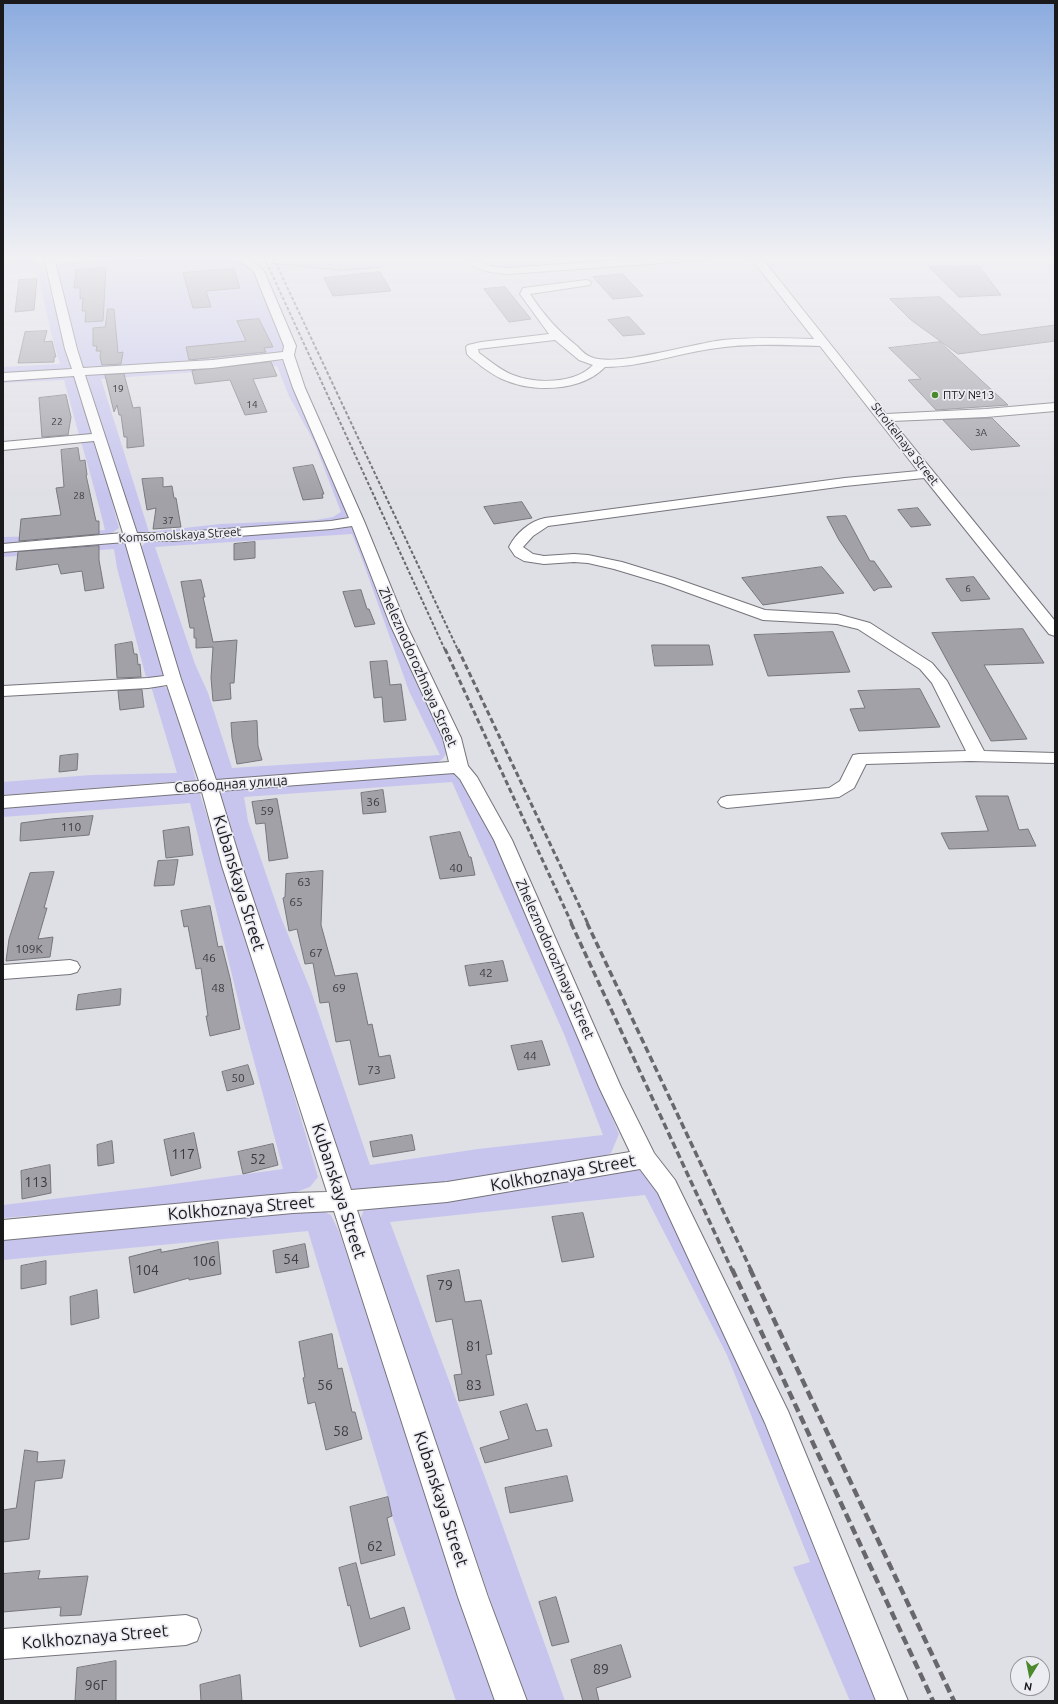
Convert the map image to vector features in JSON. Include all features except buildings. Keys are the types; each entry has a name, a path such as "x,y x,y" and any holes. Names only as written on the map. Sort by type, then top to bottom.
{"street":[{"name":"Kubanskaya Street","path":"68,337 98,438 131,537 173,679 209,786 232,866 473,1597 511,1701"},
{"name":"Zheleznodorozhnaya Street","path":"286,337 290,346 288,355 299,388 357,520 398,624 452,738 458,767 468,777 502,840 610,1087 645,1159 667,1187 778,1420 892,1701"},
{"path":"553,337 472,347 474,354 507,377 542,384 565,382 582,377 597,371 601,364"},
{"path":"558,337 588,361 601,364 618,363 711,345 732,343 769,340 823,343"},
{"name":"Stroitelnaya Street","path":"818,337 927,474 1055,631"},
{"path":"3,376 212,364 288,355"},
{"path":"884,418 986,413 1055,407"},
{"path":"3,446 98,438"},
{"path":"927,474 845,482 545,522 522,537 518,541 516,547 520,553 529,558 544,560 574,558 588,559 617,565 669,580 763,615 837,619 864,626 907,652 930,671 939,681 978,757"},
{"name":"Komsomolskaya Street","path":"3,548 131,537 187,536 332,525 357,520"},
{"path":"3,691 148,683 173,679"},
{"path":"727,802 833,792 848,784 859,759 978,757 1055,758"},
{"name":"Свободная улица","path":"3,802 458,767"},
{"path":"3,972 70,967"},
{"name":"Kolkhoznaya Street","path":"3,1230 293,1203 342,1201 447,1192 645,1159"},
{"name":"Kolkhoznaya Street","path":"3,1644 186,1630"}],"shaded area":[{"path":"52,337 64,337 73,367 66,371 3,374 3,367 60,364"},
{"path":"75,337 283,337 287,346 284,353 213,362 84,370"},
{"path":"267,360 281,361 287,364 348,516 341,520 319,523 141,536 134,531 86,375 93,373","holes":["277,366 289,396 314,442 341,512 333,517 316,520 220,524 149,532 101,379"]},
{"path":"75,376 80,398 99,453 119,528 109,535 3,545 3,537 43,536 105,530 64,380 3,383 3,378"},
{"path":"351,525 356,527 449,743 443,759 428,766 215,782 176,665 142,551 142,546 146,542 159,539","holes":["352,534 409,691 440,755 232,768 208,693 195,664 155,547"]},
{"path":"123,541 127,544 166,678 3,687 146,677 117,568 114,549 3,557 3,550"},
{"path":"151,686 168,688 173,696 196,780 3,795 3,782 91,775 177,773"},
{"path":"453,771 466,781 500,846 619,1134 611,1153 584,1164 363,1194 351,1190 281,990 217,788","holes":["452,782 564,1034 603,1135 478,1149 370,1165 311,991 280,915 248,821 244,797"]},
{"path":"199,791 281,1051 318,1177 310,1187 285,1196 3,1218 3,1205 283,1169 243,1020 190,803 3,817 3,806"},
{"path":"634,1167 653,1180 894,1701 850,1701 793,1567 810,1562 727,1355 645,1195 390,1222 493,1499 565,1701 525,1701 360,1221 364,1209"},
{"path":"315,1207 331,1215 340,1234 497,1701 456,1701 392,1516 388,1497 308,1231 3,1260 3,1237"}],"railway":[{"path":"301,337 445,650"},
{"path":"310,337 458,650"},
{"path":"445,649 572,924"},
{"path":"458,649 588,924"},
{"path":"571,923 732,1270"},
{"path":"587,923 751,1270"},
{"path":"732,1269 933,1701"},
{"path":"750,1269 954,1701"}],"place":[{"name":"ПТУ №13","path":"935,395"}]}
